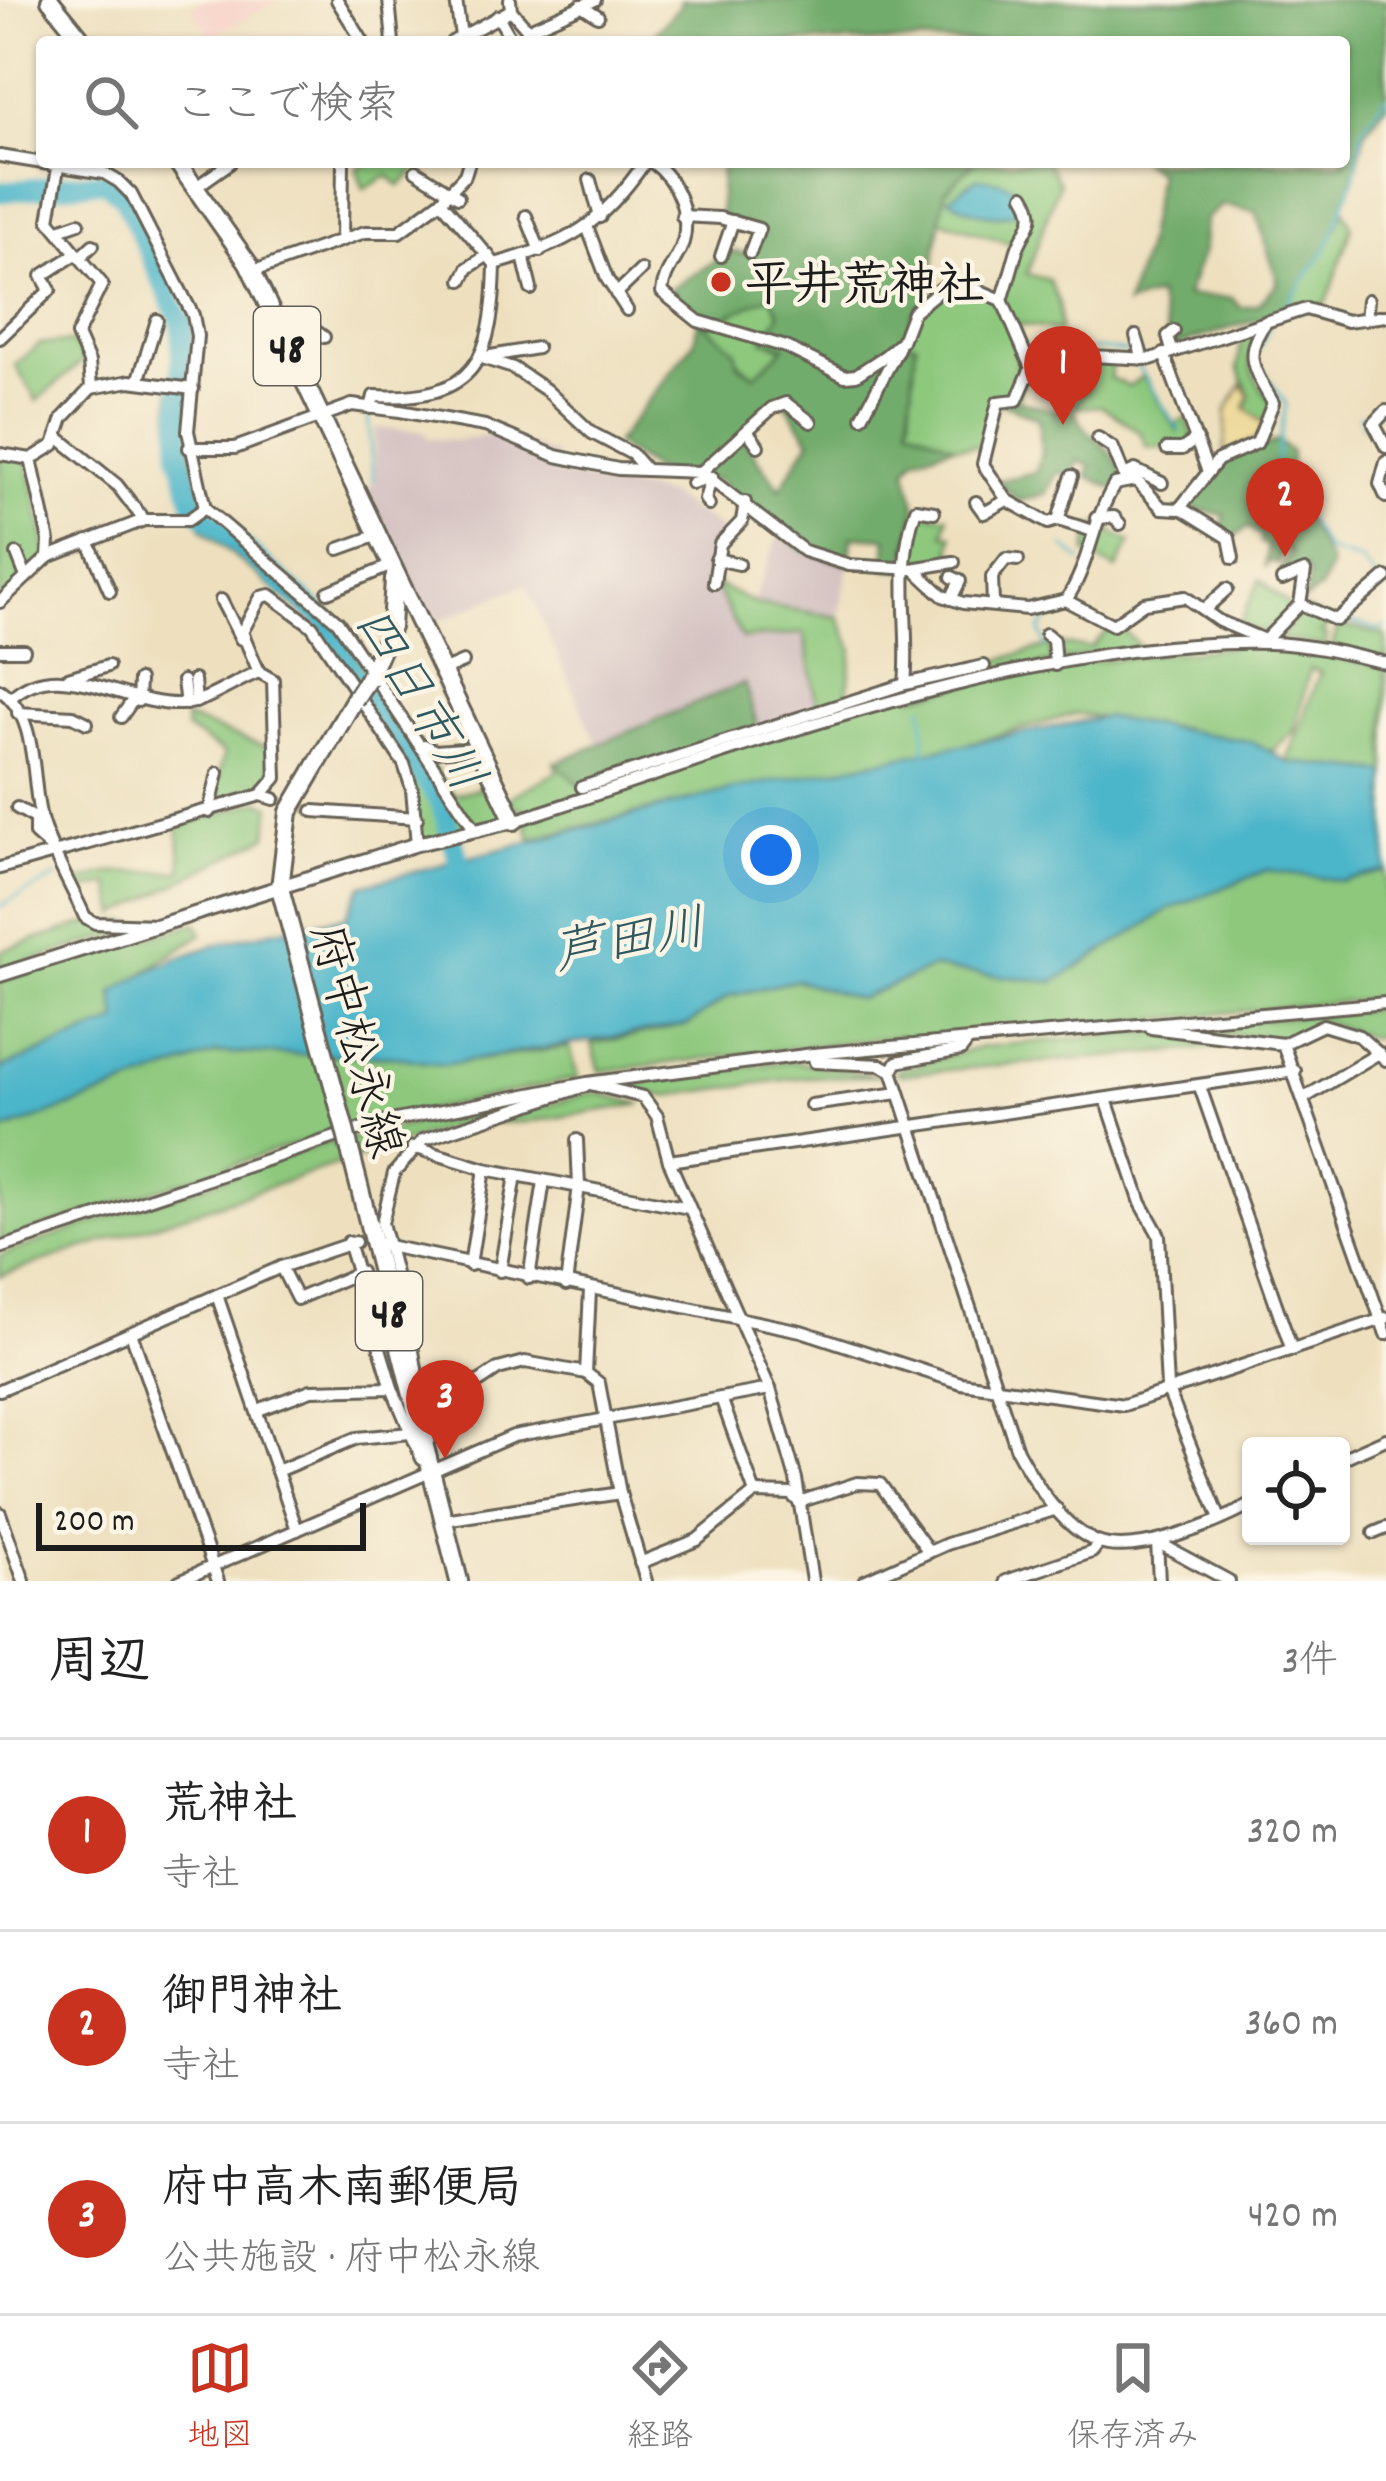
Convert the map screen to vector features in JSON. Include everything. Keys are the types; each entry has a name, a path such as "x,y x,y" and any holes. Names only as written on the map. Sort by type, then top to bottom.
{"main road":[{"path":"50,0 79,36"},
{"name":"府中松永線","path":"182,168 251,272 514,821"},
{"name":"府中松永線","path":"391,565 396,602 370,677 289,812 280,894 459,1581"}],"street":[{"path":"337,0 357,36"},
{"path":"389,0 393,36"},
{"path":"456,0 456,36"},
{"path":"529,29 595,0"},
{"path":"581,4 598,16"},
{"path":"461,36 511,5 534,36"},
{"path":"498,16 509,36"},
{"path":"344,22 355,36"},
{"path":"0,156 36,167"},
{"path":"40,168 57,173 73,168"},
{"path":"87,168 119,182 140,211 193,314 197,336 184,387 200,512 338,622 370,677 421,743 473,832"},
{"path":"196,187 223,168"},
{"path":"342,240 343,168"},
{"path":"251,272 365,232 399,232 449,197 466,168"},
{"path":"463,280 468,268 523,256 589,229 615,206 644,168"},
{"path":"658,168 671,176 685,236 664,275 662,292 698,321 786,346 845,376 856,375 902,340"},
{"path":"371,408 374,395 420,398 466,375 494,309 492,260 449,197 416,170"},
{"path":"57,173 49,220 102,284 77,335 89,362 91,388"},
{"path":"590,180 600,217"},
{"path":"1024,195 1034,210 1032,230 1018,246 1002,300 1033,370 1025,396 1032,400"},
{"path":"526,216 540,250"},
{"path":"682,217 733,221 759,229 751,253"},
{"path":"721,256 733,221"},
{"path":"59,230 79,223"},
{"path":"589,229 627,310"},
{"path":"0,338 50,290 42,276 93,245"},
{"path":"523,256 531,290"},
{"path":"616,293 641,270"},
{"path":"862,417 914,312 942,288 973,287 1002,300"},
{"path":"1366,319 1368,300"},
{"path":"1033,370 1059,373 1090,356 1143,359 1306,309 1325,307 1347,321 1386,316"},
{"path":"137,382 157,320"},
{"path":"1181,508 1225,456 1257,443 1269,418 1273,403 1250,364 1249,351 1267,321"},
{"path":"281,334 317,332 324,337"},
{"path":"1174,332 1168,336 1168,352 1181,411 1208,472"},
{"path":"1136,336 1143,359"},
{"path":"480,350 537,347"},
{"path":"480,350 515,362"},
{"path":"480,350 546,390 592,433 632,454 646,470"},
{"path":"1059,373 1061,353"},
{"path":"1033,370 1017,400 998,402 987,432 983,464 1007,500 1048,523 1058,520 1090,530"},
{"path":"0,454 31,459 58,437 62,418 91,388 137,382 184,387"},
{"path":"692,484 772,408 786,403 811,422"},
{"path":"189,448 235,448 352,405 485,426 556,455 706,475 804,551 850,565 907,570 954,562"},
{"path":"1376,414 1386,447"},
{"path":"747,430 758,446"},
{"path":"58,437 117,485 144,520"},
{"path":"1099,438 1118,443 1125,477 1149,490 1162,508 1181,508 1233,547"},
{"path":"1167,449 1182,449 1197,439"},
{"path":"31,459 50,542 48,557"},
{"path":"1386,462 1380,484 1386,497"},
{"path":"907,570 951,598 1028,609 1065,600 1084,579 1090,530 1115,484 1135,470 1162,483"},
{"path":"706,475 704,500 709,506"},
{"path":"1058,520 1061,489 1072,476"},
{"path":"976,502 984,513 1007,500"},
{"path":"714,583 720,544 742,521 745,502"},
{"path":"905,684 907,570 916,509 934,512"},
{"path":"0,602 48,557 144,520 200,512"},
{"path":"1096,518 1114,518 1120,524"},
{"path":"339,549 379,537"},
{"path":"88,541 110,591"},
{"path":"17,554 26,578"},
{"path":"716,559 739,564"},
{"path":"992,604 992,577 1006,560 1018,560"},
{"path":"328,592 391,565"},
{"path":"582,787 1055,664 1267,640 1300,604 1305,571 1282,580"},
{"path":"951,598 960,581 952,577"},
{"path":"1300,604 1336,620 1386,577"},
{"path":"1204,610 1227,589"},
{"path":"242,642 242,632 261,597 270,596 312,626 404,764 417,818 417,844"},
{"path":"1065,600 1113,626 1144,603 1192,596 1204,610 1267,640 1386,663"},
{"path":"0,868 268,797 276,778 273,680 260,672 221,600"},
{"path":"1054,638 1055,664"},
{"path":"0,650 24,650"},
{"path":"442,671 463,662"},
{"path":"108,666 6,694 33,754 44,829 85,916 95,923 157,921 158,928"},
{"path":"0,975 280,894 417,844 514,821 905,684 985,666"},
{"path":"68,678 135,700 191,703 260,672"},
{"path":"121,717 135,700 139,680"},
{"path":"189,680 191,703"},
{"path":"18,713 60,711 87,723"},
{"path":"421,743 435,751 478,748"},
{"path":"208,812 218,772"},
{"path":"16,808 34,818 35,834 57,853"},
{"path":"313,811 417,818"},
{"path":"0,1248 375,1124 587,1083 813,1054 1386,1003"},
{"path":"1149,1026 1154,1031 1283,1044 1323,1024 1358,1036 1383,1056 1304,1098"},
{"path":"892,1072 897,1062 961,1050 967,1042"},
{"path":"383,1245 736,1317 997,1390 1124,1405 1384,1324 1283,1044"},
{"path":"813,1054 814,1061 881,1065 892,1072 1017,1450 1057,1509 1099,1543 1156,1542 1242,1509"},
{"path":"669,1161 1295,1072"},
{"path":"428,1472 429,1430 383,1245 388,1187 413,1147 495,1115 581,1091 587,1083"},
{"path":"587,1083 650,1102 669,1161 770,1389 799,1502 812,1581"},
{"path":"1200,1088 1292,1350"},
{"path":"812,1105 898,1093"},
{"path":"1106,1099 1141,1203 1159,1235 1167,1388 1220,1519"},
{"path":"566,1285 579,1186 577,1140"},
{"path":"413,1147 485,1169 689,1208"},
{"path":"470,1265 485,1169"},
{"path":"500,1271 516,1174"},
{"path":"529,1278 544,1180"},
{"path":"0,1390 281,1267 351,1242 392,1388 428,1472"},
{"path":"281,1267 297,1299 360,1272"},
{"path":"586,1372 590,1290"},
{"path":"217,1295 297,1530"},
{"path":"131,1333 218,1581"},
{"path":"422,1395 479,1381 525,1362 586,1372 598,1383 603,1423 646,1581"},
{"path":"258,1410 311,1390 392,1388"},
{"path":"179,1581 514,1436 770,1389"},
{"path":"721,1398 755,1493"},
{"path":"277,1472 356,1438 410,1433"},
{"path":"1350,1455 1386,1439"},
{"path":"799,1502 857,1483 880,1484 929,1552"},
{"path":"444,1520 620,1493"},
{"path":"640,1563 697,1540 755,1493 791,1494 799,1502"},
{"path":"864,1581 929,1552 1057,1509"},
{"path":"0,1514 24,1581"},
{"path":"1156,1542 1159,1581"},
{"path":"1156,1542 1229,1581"},
{"path":"1014,1580 1092,1552 1099,1543"}],"shaded area":[{"path":"200,0 277,0 214,36 192,9"},
{"path":"375,428 424,431 428,438 454,441 502,433 556,456 550,473 668,495 729,534 720,544 714,583 744,641 804,633 819,712 759,730 743,684 598,745 525,584 427,627 364,494 375,481"},
{"path":"780,531 849,565 839,617 753,603"}],"green space":[{"path":"679,0 1386,0 1386,105 1365,131 1354,179 1327,248 1281,312 1171,347 1157,295 1126,305 1144,251 1158,173 1151,168 1350,168 1350,36 653,36 681,5","holes":["1223,205 1256,212 1278,283 1258,305 1241,308 1232,298 1186,296 1203,251 1205,219"]},
{"path":"418,168 400,186 388,176 364,189 357,170"},
{"path":"721,168 969,168 945,191 929,295 913,313 903,341 916,343 909,425 954,446 915,457 907,469 916,509 903,570 885,568 887,538 852,536 849,565 804,551 717,480 654,470 615,444 694,342 698,321 670,289 729,252 750,253 758,229 720,218","holes":["770,296 780,314 763,340 785,347 755,375 738,364 736,350 701,322 711,323","782,398 810,440 780,489 741,436"]},
{"path":"969,168 1050,168 1059,183 1027,274 1049,280 1059,303 1060,331 1016,324 1031,368 1017,400 997,403 986,447 954,446 909,425 916,344 902,341 929,295 973,288 1002,299 1017,246 940,220 945,191"},
{"path":"1344,210 1352,227 1328,299 1320,308 1281,312 1327,248"},
{"path":"770,296 780,314 786,347 756,375 700,320 711,323"},
{"path":"193,317 188,431 205,508 329,616 454,795 488,785 506,823 417,844 404,764 318,626 204,531 180,478 171,421 175,325"},
{"path":"1260,326 1249,357 1272,404 1265,424 1246,409 1250,396 1238,368 1242,331"},
{"path":"74,342 84,360 37,401 15,365 40,344"},
{"path":"1112,359 1110,378 1129,386 1143,376 1177,430 1177,423 1187,417 1194,439 1176,448 1146,447 1141,433 1102,406 1074,408 1088,390 1090,362"},
{"path":"1090,362 1088,389 1074,410 1113,456 1126,480 1112,488 1087,476 1091,466 1078,461 1072,476 1058,472 1046,494 1019,501 997,481 1036,472 1041,451 1038,418 998,402 1017,400 1057,411 1061,400 1052,378"},
{"path":"1277,441 1291,452 1289,490 1331,565 1321,588 1304,601 1310,575 1305,567 1287,574 1281,568 1291,553 1284,548 1277,564 1270,560 1265,568 1268,546 1260,542 1262,537 1248,527 1234,537 1221,528 1225,515 1196,510 1191,503 1225,459"},
{"path":"0,454 15,454 29,465 48,557 0,601"},
{"path":"919,513 948,516 944,534 953,535 951,550 960,557 914,564 910,548"},
{"path":"1110,517 1112,532 1131,542 1116,570 1086,553 1090,530"},
{"path":"1260,579 1293,610 1266,634 1239,625"},
{"path":"714,583 753,603 839,617 853,649 846,702 911,685 913,697 1055,665 1267,643 1386,667 1386,772 1287,762 1320,672 1310,669 1294,731 1272,751 1177,728 1075,714 919,757 732,790 531,839 522,808 513,806 508,798 557,772 555,763 582,787 819,712 804,633 742,639"},
{"path":"1303,608 1331,621 1321,633 1327,636 1325,646 1279,639"},
{"path":"1338,625 1386,635 1386,659 1332,647"},
{"path":"1121,628 1140,647 1060,660 1059,644 1091,648 1108,630"},
{"path":"1050,646 1052,662 918,693 916,687 1016,655"},
{"path":"744,683 759,730 582,787 555,763"},
{"path":"185,718 269,748 271,776 259,792 211,810 224,753 186,729"},
{"path":"259,801 271,805 267,836 117,915 110,884 74,892 71,884 106,873 182,871 178,826"},
{"path":"1267,870 1342,881 1386,871 1386,998 908,1042 900,1036 600,1071 592,1044 687,1025 729,996 796,980 859,999 932,968 1054,982 1172,908"},
{"path":"127,922 144,927 0,970 0,951 85,924"},
{"path":"197,923 202,934 114,993 118,1021 0,1069 0,981"},
{"path":"1386,1008 1386,1034 1370,1038 1323,1021 1284,1039 1161,1029"},
{"path":"1140,1032 1255,1043 900,1075 896,1071 981,1047"},
{"path":"570,1047 578,1078 341,1129 0,1242 0,1132 217,1053 391,1056 442,1065"},
{"path":"789,1061 883,1076 805,1077 665,1096 610,1084"},
{"path":"593,1092 642,1104 528,1122 487,1123"},
{"path":"544,1096 0,1276 0,1255 322,1144"}],"sand":[{"path":"1242,384 1249,396 1245,408 1265,424 1258,438 1224,454 1227,409"}],"water":[{"path":"977,178 1011,186 1024,203 1020,211 983,213 949,198"},
{"name":"芦田川","path":"1105,717 1253,742 1288,762 1386,772 1386,871 1342,881 1267,870 1172,908 1054,982 932,968 859,999 796,980 729,996 687,1025 442,1065 391,1056 217,1053 0,1132 0,1069 118,1021 113,993 165,964 255,935 346,917 362,885 734,789"}],"waterway":[{"path":"1285,306 1327,248 1355,176 1362,130 1386,96"},
{"name":"四日市川","path":"0,192 104,181 123,196 182,325 179,453 195,507 327,621 351,671 441,803 466,884"},
{"path":"1258,351 1270,326"},
{"path":"1092,349 1129,352"},
{"path":"1137,365 1179,430"},
{"path":"1260,365 1286,404 1275,468 1327,551 1361,561 1375,579"},
{"path":"368,411 373,480"},
{"path":"1359,416 1379,411"},
{"path":"1360,422 1372,432"},
{"path":"1064,546 1081,561"},
{"path":"1046,646 1040,631 1050,613"},
{"path":"1342,620 1381,630 1386,626"},
{"path":"923,706 925,758"},
{"path":"0,906 58,876"}],"tunnel":[{"path":"274,799 313,811"}],"place":[{"name":"平井荒神社","path":"721,282"},
{"name":"荒神社","path":"1063,425"},
{"name":"御門神社","path":"1285,557"},
{"name":"府中高木南郵便局","path":"445,1459"}]}
